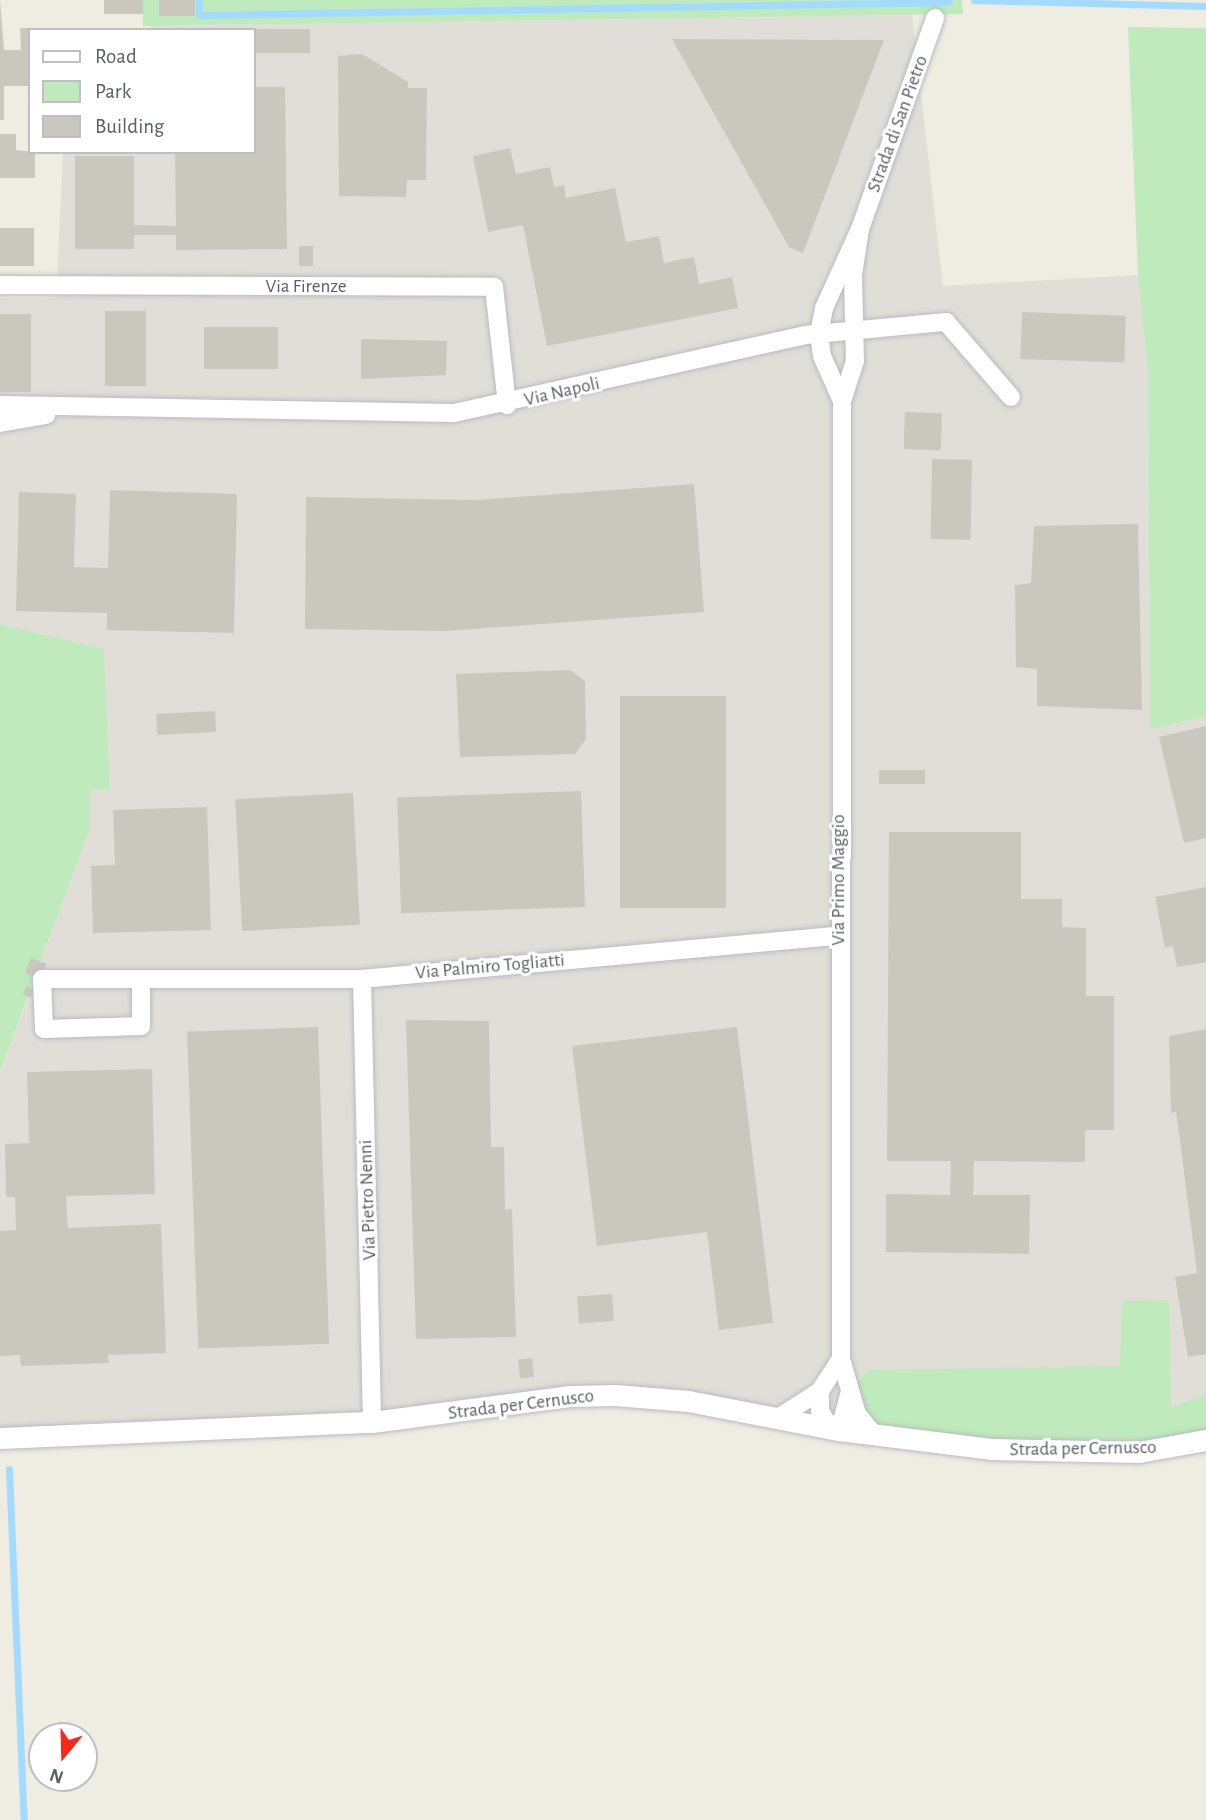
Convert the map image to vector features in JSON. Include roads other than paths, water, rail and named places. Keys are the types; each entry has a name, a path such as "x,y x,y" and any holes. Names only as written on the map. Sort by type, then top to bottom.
{"street":[{"name":"Strada di San Pietro","path":"819,334 829,293 860,229 935,18"},
{"name":"Strada di San Pietro","path":"854,330 853,271 860,229"},
{"name":"Via Firenze","path":"0,285 494,287 507,405"},
{"name":"Via Napoli","path":"0,405 73,409 454,413 507,405 819,334 946,322 1011,397"},
{"name":"Via Primo Maggio","path":"854,330 854,370 842,401 839,936 841,1359 860,1420 874,1435"},
{"name":"Via Primo Maggio","path":"819,334 826,369 842,401"},
{"name":"Via Napoli","path":"0,423 73,409"},
{"name":"Via Palmiro Togliatti","path":"141,979 141,1026 44,1029 43,979 141,979 362,979 839,936"},
{"name":"Via Pietro Nenni","path":"362,979 372,1422"},
{"path":"778,1418 820,1391 841,1359"},
{"path":"820,1391 820,1411 830,1428 842,1421 851,1389"},
{"name":"Strada per Cernusco","path":"0,1438 372,1422 593,1395 679,1399 874,1435 1037,1452 1139,1452 1206,1440"}],"waterway":[{"path":"199,0 199,15 949,2"},
{"path":"974,0 1206,6"},
{"path":"9,1469 24,1820"}]}
